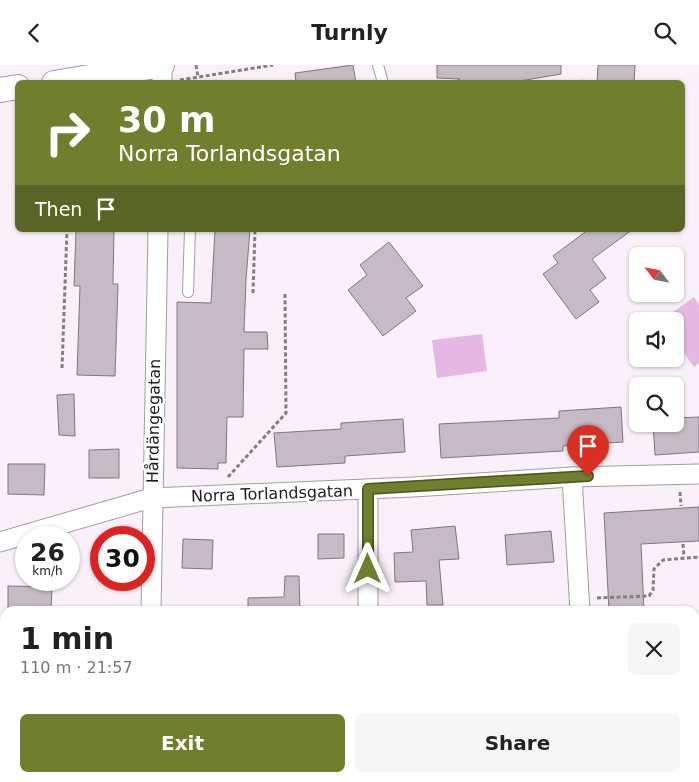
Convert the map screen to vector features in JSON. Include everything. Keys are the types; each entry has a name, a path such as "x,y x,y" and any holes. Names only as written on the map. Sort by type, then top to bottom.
{"street":[{"path":"87,80 165,73"},
{"path":"0,90 15,88"},
{"name":"Hårdängegatan","path":"150,606 158,232"},
{"name":"Norra Torlandsgatan","path":"0,542 151,498 368,489 572,477 699,474"},
{"path":"572,477 579,605"},
{"path":"368,489 368,606"}],"lane":[{"path":"378,65 381,80"},
{"path":"188,292 190,232"}],"path":[{"path":"196,65 198,77"},
{"path":"165,73 198,77 273,65"},
{"path":"62,368 67,232"},
{"path":"253,293 255,232"},
{"path":"211,496 286,413 285,294"},
{"path":"683,544 684,557"},
{"path":"579,605 649,596 653,591 654,569 663,560 699,557"}],"shaded area":[{"path":"694,297 699,305 699,363 694,367 684,353 684,312 673,312"},
{"path":"482,334 487,371 437,378 432,340"}],"building":[{"path":"353,65 356,80 296,80 295,73"},
{"path":"437,65 561,65 561,74 526,80 458,80 460,79 437,78"},
{"path":"598,65 635,65 634,80 597,80"},
{"path":"76,232 114,232 113,284 118,284 115,376 77,375 80,286 74,286"},
{"path":"215,232 250,232 244,332 267,332 268,349 244,349 243,417 227,417 226,463 218,463 218,469 177,468 177,302 211,303"},
{"path":"585,232 629,232 592,259 606,278 590,290 599,302 576,319 543,274 558,263 553,256"},
{"path":"389,242 423,286 406,298 416,311 383,336 348,290 367,275 360,265"},
{"path":"74,394 75,436 59,435 57,395"},
{"path":"621,407 623,442 563,446 563,451 441,458 439,424 559,418 559,411"},
{"path":"699,417 699,452 655,455 654,432 684,432 684,418"},
{"path":"403,419 405,452 345,456 345,463 277,467 274,433 341,429 341,423"},
{"path":"119,449 119,478 89,478 89,450"},
{"path":"8,464 45,464 44,495 8,494"},
{"path":"699,507 699,541 641,544 644,606 609,606 604,513"},
{"path":"455,526 459,559 439,560 443,605 427,605 426,581 395,582 394,553 413,552 411,530"},
{"path":"551,531 554,562 507,565 505,535"},
{"path":"318,534 344,534 344,558 318,559"},
{"path":"183,539 213,540 212,569 182,568"},
{"path":"285,576 299,576 300,606 248,606 248,598 284,597"},
{"path":"8,586 15,586 15,591 52,591 51,606 8,606"}],"route":[{"path":"368,569 368,489 588,476"}]}
